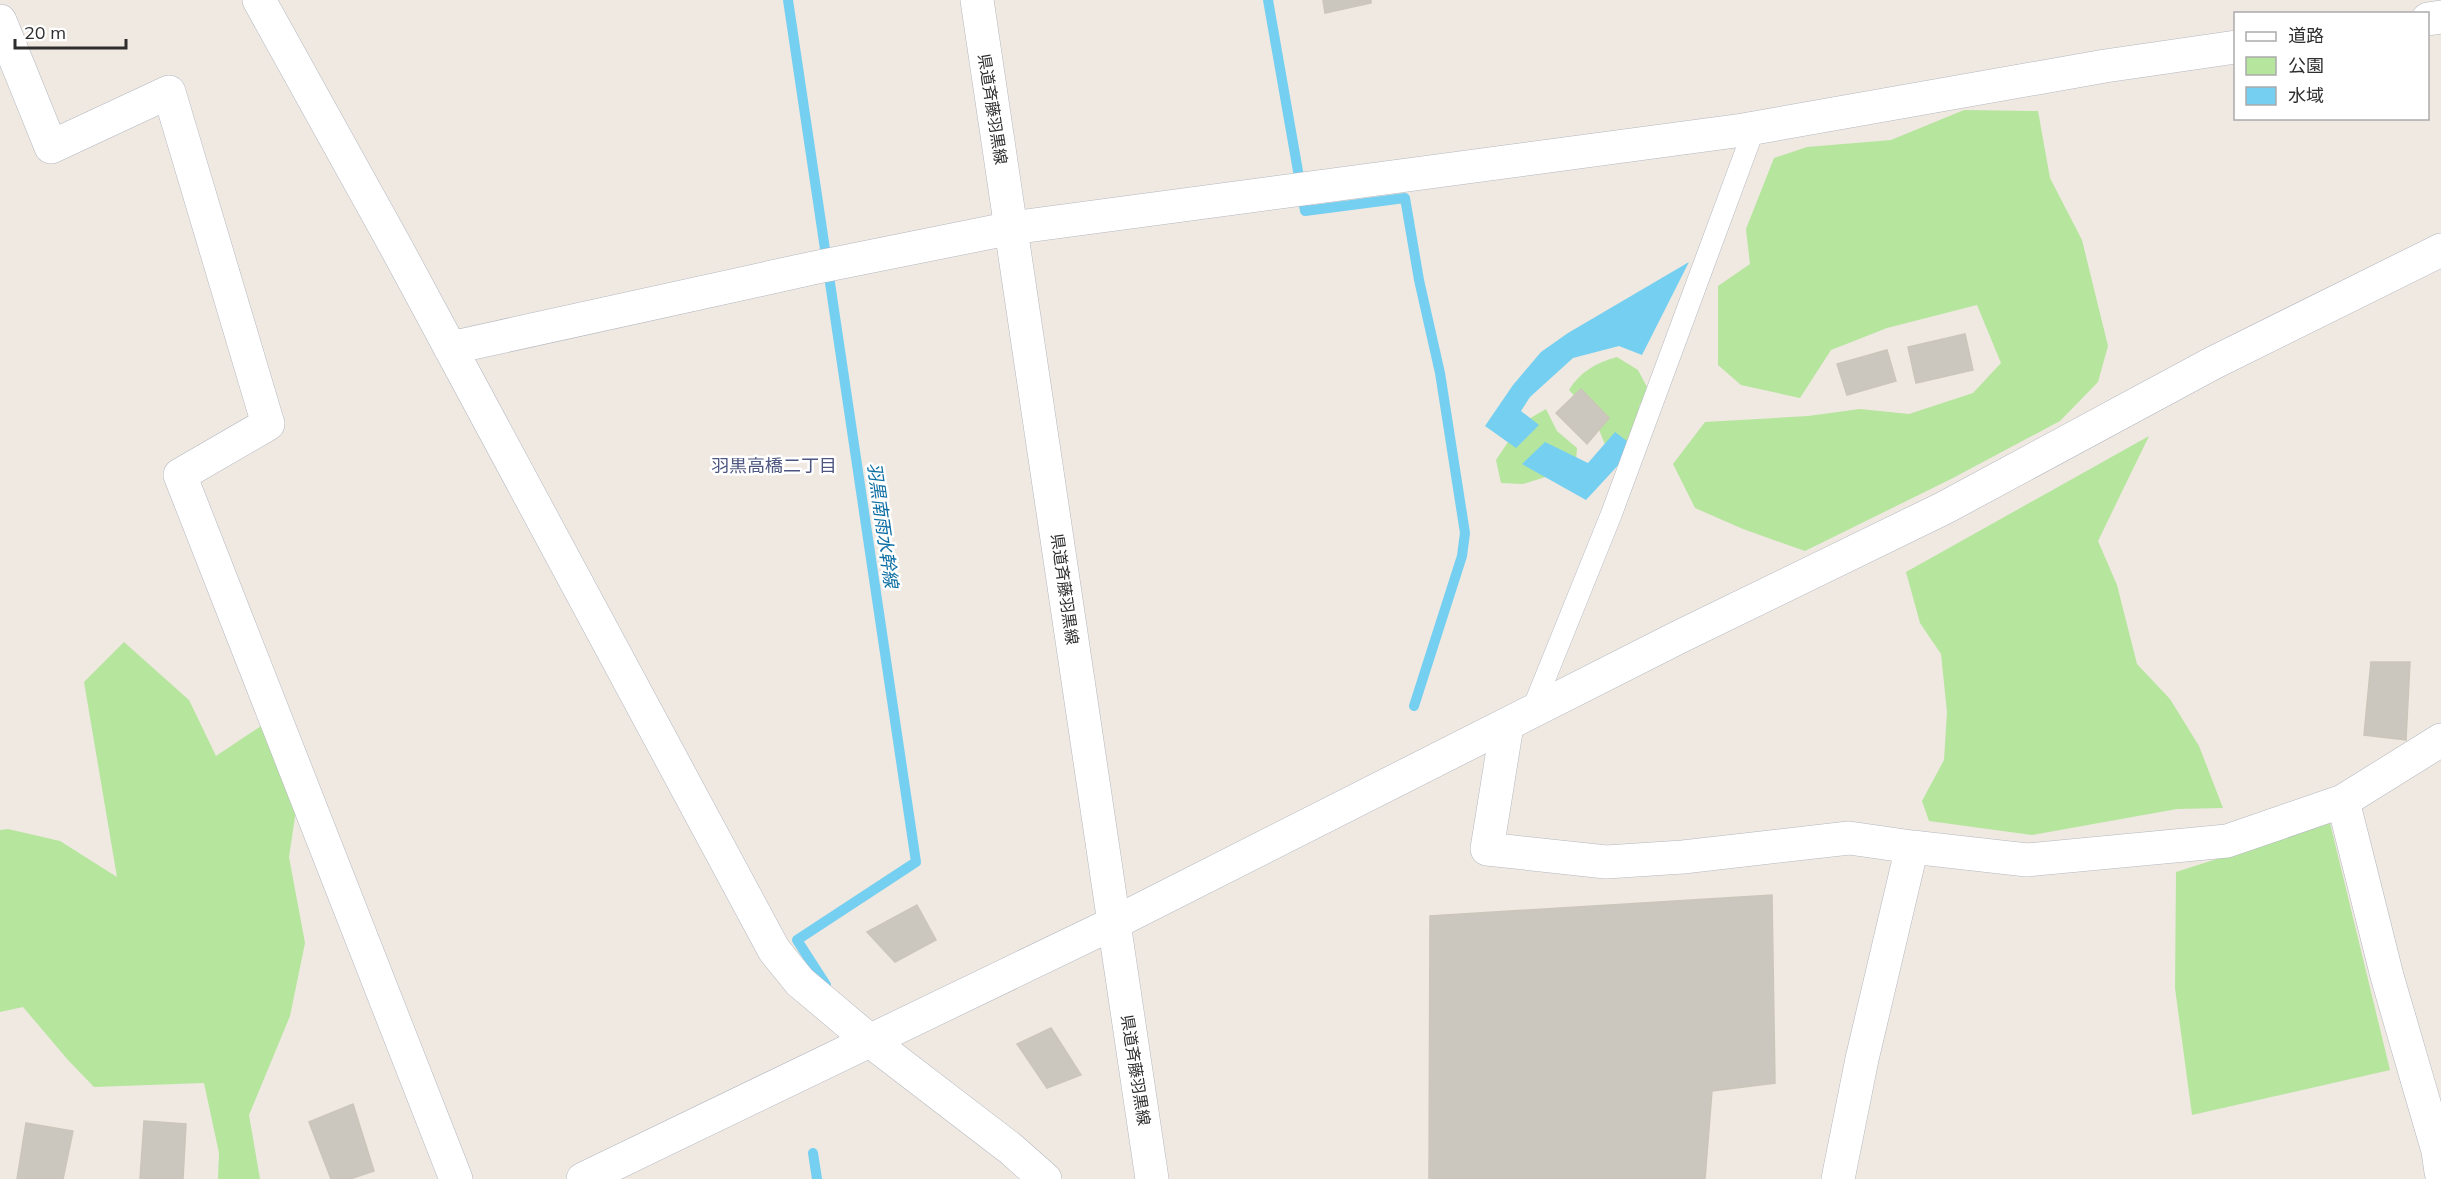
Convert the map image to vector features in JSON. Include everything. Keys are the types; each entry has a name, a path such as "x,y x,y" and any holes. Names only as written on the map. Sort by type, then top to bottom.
{"street":[{"path":"259,0 450,348 774,951 800,982 869,1040 1011,1149 1045,1179"},
{"name":"県道斉藤羽黒線","path":"977,0 1152,1179"},
{"path":"0,21 51,147 169,92 268,424 180,475 456,1179"},
{"path":"450,348 828,265 1012,228 1754,129 2105,66 2234,47"},
{"path":"583,1179 1114,923 1679,637 1944,508 2213,363 2441,249"},
{"path":"1519,719 1487,849 1606,862 1683,857 1849,838 1912,848 2026,860 2227,841 2343,801 2441,740"},
{"path":"2343,801 2387,976 2438,1151 2441,1172"},
{"path":"1838,1179 1862,1059 1912,848"}],"lane":[{"path":"1519,719 1611,515 1754,129"}],"green space":[{"path":"1964,110 2038,111 2050,178 2082,240 2108,346 2098,382 2060,421 1951,479 1805,551 1743,529 1695,508 1673,464 1705,422 1808,416 1860,409 1909,414 1973,393 2001,363 1977,305 1887,328 1831,350 1800,398 1741,385 1718,365 1718,286 1750,264 1746,229 1774,158 1807,147 1891,140"},
{"path":"1617,357 1638,370 1649,391 1639,406 1648,432 1608,452 1593,415 1569,390 1590,369"},
{"path":"1546,409 1557,431 1577,448 1575,475 1555,474 1523,484 1501,483 1496,460 1520,424"},
{"path":"2149,436 2098,541 2117,585 2137,664 2170,699 2199,746 2223,808 2177,809 2032,835 1929,821 1922,801 1944,760 1947,712 1941,654 1920,623 1906,572"},
{"path":"124,642 189,700 216,756 273,718 302,770 289,857 305,943 290,1016 249,1115 260,1179 218,1179 219,1153 204,1083 94,1087 23,1007 0,1012 0,830 8,829 60,841 117,877 84,682"},
{"path":"2330,823 2390,1070 2192,1115 2175,988 2176,872"}],"water":[{"path":"1689,262 1642,355 1619,346 1573,358 1530,397 1521,411 1539,425 1516,448 1485,426 1513,385 1541,352 1568,333"},
{"path":"1615,432 1635,447 1586,500 1522,464 1545,442 1588,463"}],"building":[{"path":"1323,0 1371,0 1371,3 1325,13"},
{"path":"1965,334 1973,370 1916,383 1908,347"},
{"path":"1887,350 1896,381 1847,395 1837,364"},
{"path":"1581,389 1609,418 1587,444 1556,413"},
{"path":"2371,662 2410,662 2406,740 2364,735"},
{"path":"1772,895 1775,1083 1712,1091 1705,1179 1429,1179 1430,916"},
{"path":"917,905 936,940 895,962 867,932"},
{"path":"1051,1028 1081,1075 1047,1088 1017,1044"},
{"path":"353,1104 374,1171 350,1179 331,1179 309,1122"},
{"path":"144,1121 186,1124 183,1179 140,1179"},
{"path":"26,1123 73,1131 63,1179 17,1179"}],"waterway":[{"name":"羽黒南雨水幹線","path":"788,0 916,862 797,940 826,985"},
{"path":"1268,0 1305,211 1405,198 1419,280 1440,373 1465,533 1462,556 1414,706"},
{"name":"羽黒南雨水幹線","path":"813,1153 817,1179"}],"district":[{"name":"羽黒高橋二丁目","path":"774,465"}]}
